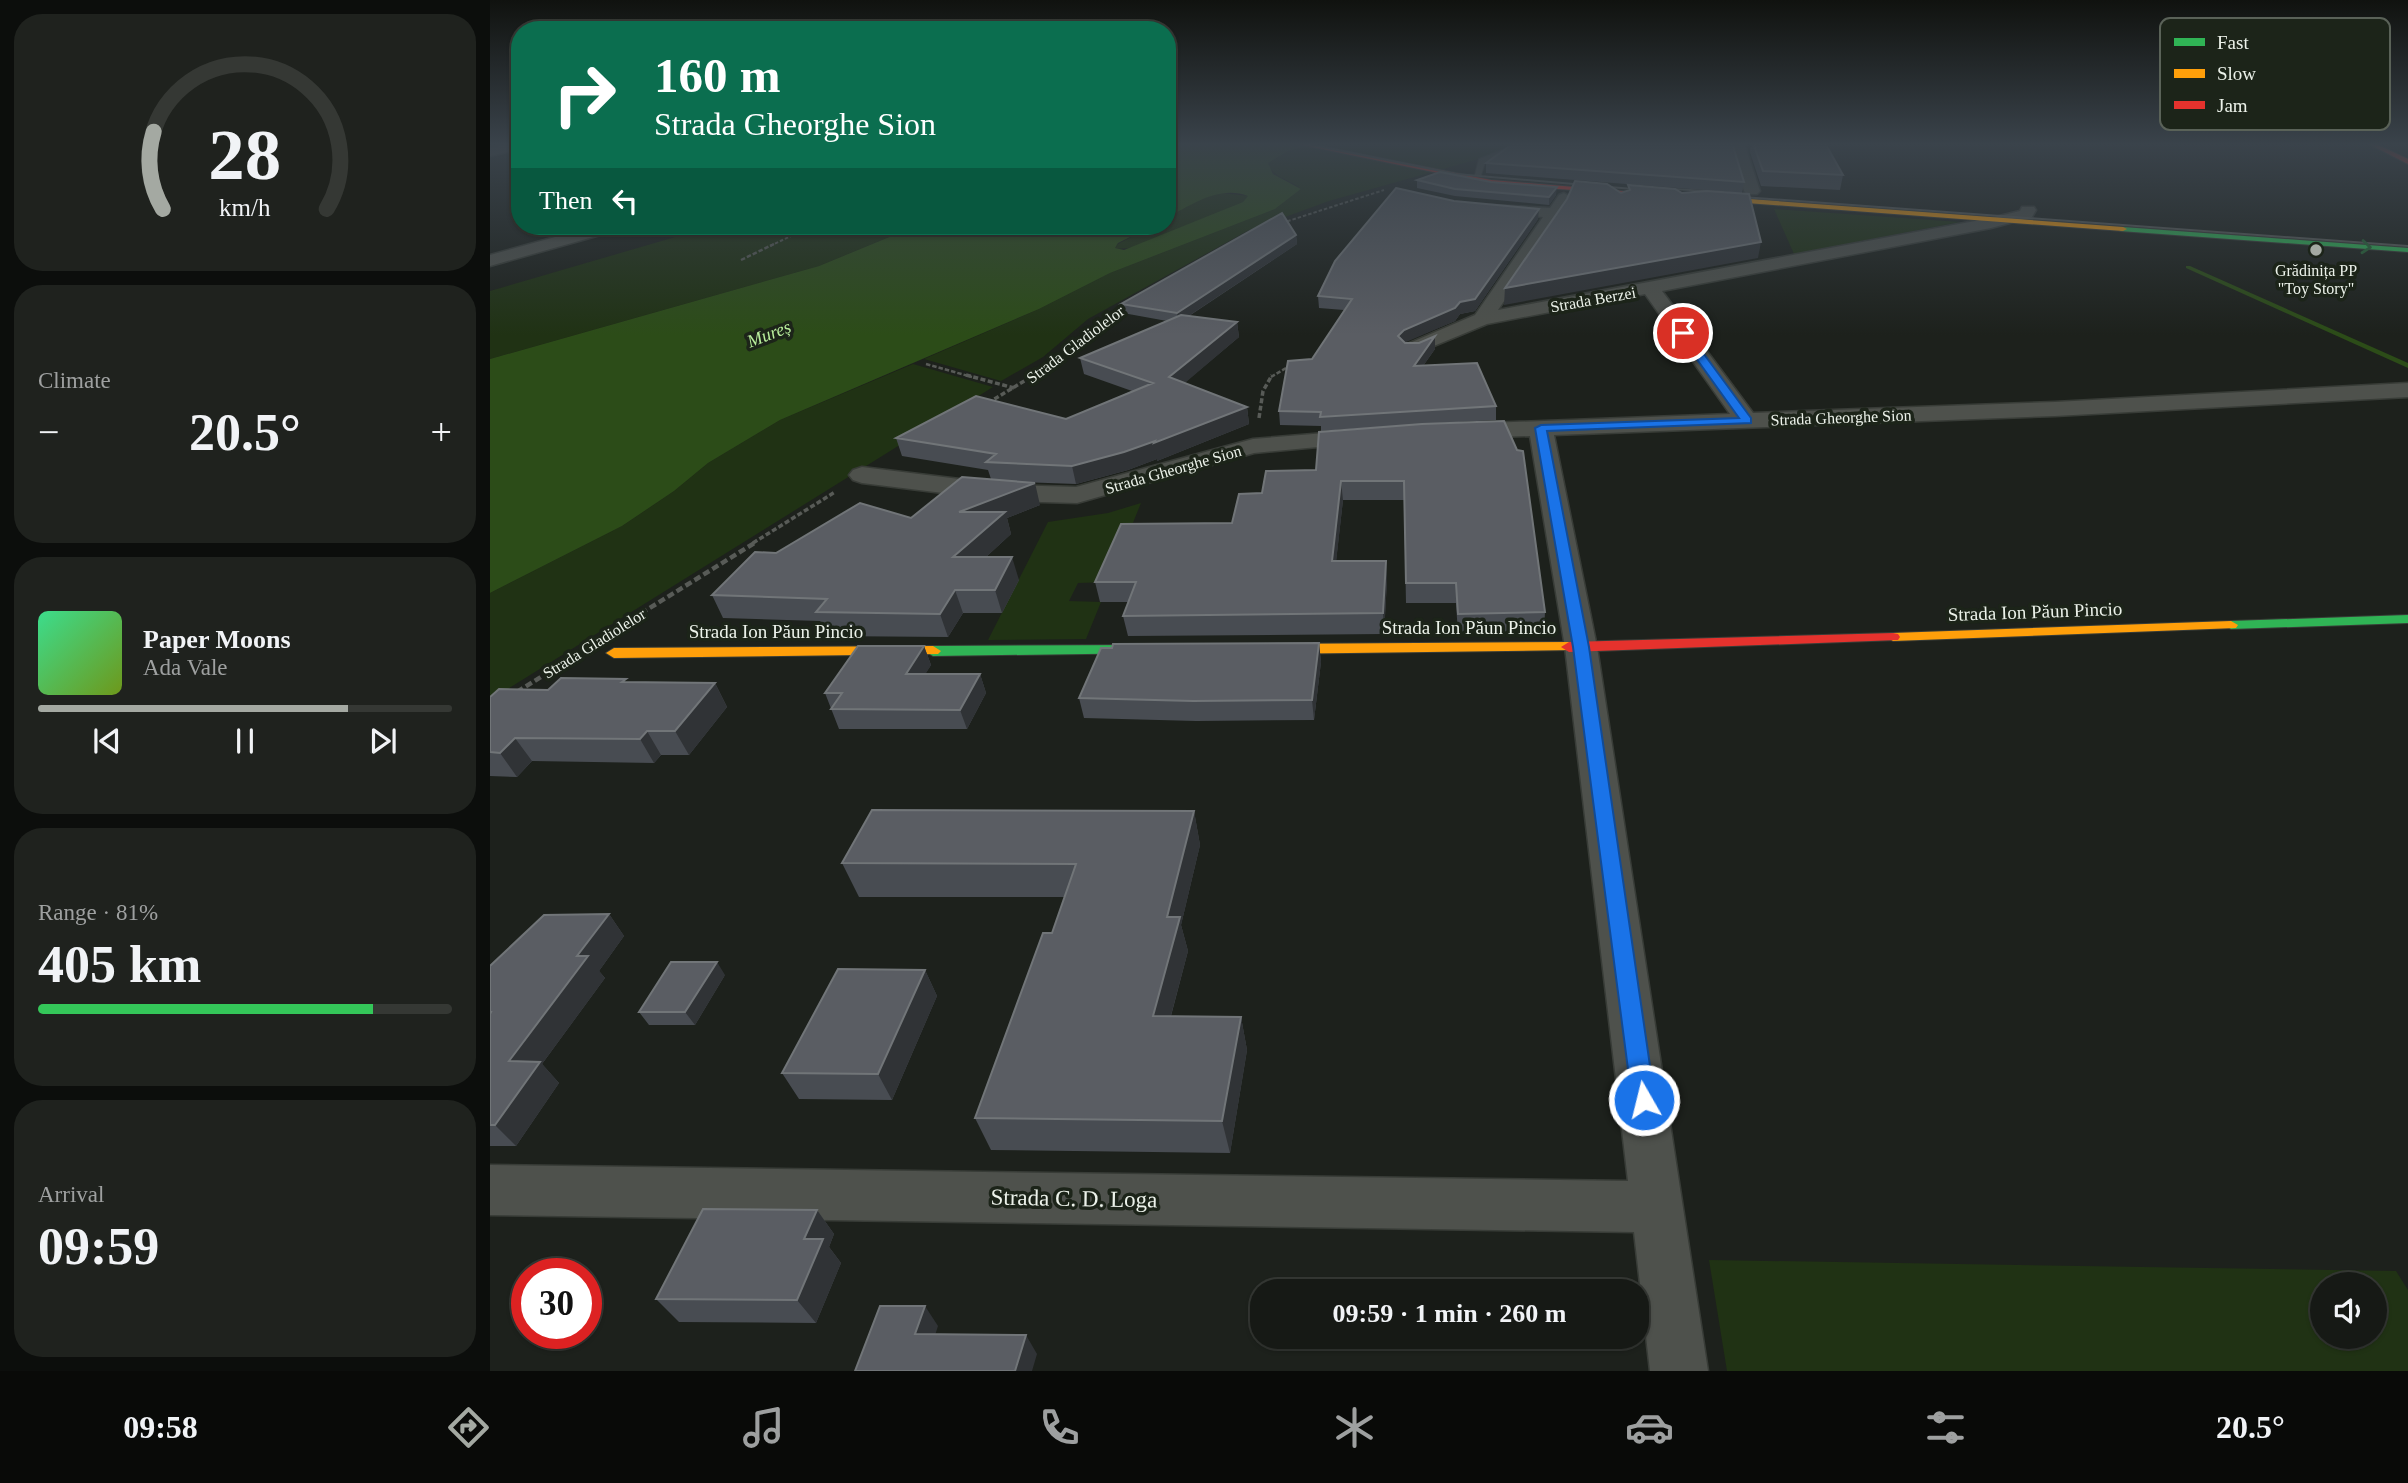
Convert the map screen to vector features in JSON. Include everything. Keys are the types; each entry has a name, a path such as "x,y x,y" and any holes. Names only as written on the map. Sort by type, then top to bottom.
{"main road":[{"path":"1848,207 2408,250"},
{"path":"1984,207 2408,236"},
{"name":"Strada Ion Păun Pincio","path":"1250,649 1581,647 2408,619"},
{"name":"Strada Ion Păun Pincio","path":"614,653 1167,650"}],"street":[{"path":"1489,207 1556,214"},
{"path":"1482,319 1559,207"},
{"name":"Strada Berzei","path":"1412,349 1482,319 1651,289 2005,219 2025,214 2028,210"},
{"path":"490,261 581,235"},
{"path":"1651,289 1747,421"},
{"name":"Strada Gheorghe Sion","path":"1436,432 2055,409 2408,390"},
{"path":"1541,428 1581,647 1679,1371"},
{"name":"Strada Gheorghe Sion","path":"862,475 1008,493 1077,495 1253,446 1383,436"},
{"name":"Strada C. D. Loga","path":"490,1190 1658,1207"}],"path":[{"path":"1281,224 1333,207"},
{"path":"741,260 793,235"},
{"name":"Strada Gladiolelor","path":"982,406 1015,388 1133,301"},
{"path":"926,364 1015,388"},
{"path":"1253,446 1267,379 1276,370 1291,365"},
{"name":"Strada Gladiolelor","path":"627,623 862,475"},
{"name":"Strada Gladiolelor","path":"513,695 581,652"}],"shaded area":[{"path":"1186,207 1232,207 1176,232 1176,213"},
{"path":"1313,207 1249,230 1088,319 1043,357 1001,381 924,359 1039,309 1110,273 1275,209"},
{"path":"1774,209 1960,222 1794,254"},
{"path":"682,235 894,235 819,266 490,359 490,291"},
{"path":"1135,235 1168,235 1127,248 1115,248"},
{"path":"913,364 993,387 490,700 490,593 622,526 674,491 708,463 780,420"},
{"path":"1141,503 1109,582 1078,583 1069,601 1101,602 1086,639 988,640 1048,522 1108,513"},
{"path":"1709,1260 2396,1271 2408,1290 2408,1371 1727,1371"}],"water":[{"path":"1176,207 1187,207 1176,213"},
{"name":"Mureș","path":"1231,207 1278,207 1110,273 1039,309 780,420 708,463 674,491 622,526 490,593 490,359 819,266 894,235 1134,235 1118,243 1115,248 1124,250 1161,235 1176,235 1176,229"}],"building":[{"path":"1380,207 1539,209 1475,299 1460,302 1455,308 1404,330 1398,336 1405,343 1419,343 1435,336 1414,366 1477,363 1496,406 1320,417 1321,412 1279,411 1288,361 1312,359 1352,299 1318,296 1335,261"},
{"path":"1561,207 1752,207 1761,242 1505,288"},
{"path":"1282,213 1296,235 1177,313 1121,304"},
{"path":"1181,315 1237,322 1169,377 1247,407 1154,443 1155,441 1072,466 986,462 996,454 896,438 976,396 1066,419 1153,383 1080,358"},
{"path":"1504,421 1517,450 1523,451 1545,612 1458,614 1456,583 1406,583 1404,481 1341,481 1332,561 1386,561 1383,613 1123,616 1136,582 1095,582 1121,524 1232,523 1239,494 1262,493 1266,471 1316,470 1319,432"},
{"path":"962,477 1035,483 959,512 1005,512 953,557 1012,557 995,590 955,590 940,614 816,612 827,599 712,595 755,552 776,553 860,503 911,518"},
{"path":"1319,643 1312,700 1079,698 1101,648 1112,648 1113,644"},
{"path":"858,646 924,646 906,674 980,674 960,710 831,709 842,693 825,693"},
{"path":"561,678 715,683 675,731 647,731 640,739 515,738 500,753 490,752 490,697 499,689 548,690"},
{"path":"872,810 1194,811 1167,917 1180,917 1153,1016 1241,1017 1222,1121 975,1118 1043,933 1052,933 1076,864 842,863"},
{"path":"609,914 577,956 588,956 509,1061 540,1062 495,1125 490,1125 490,966 544,915"},
{"path":"671,962 717,962 685,1012 639,1012"},
{"path":"838,969 925,970 878,1074 782,1073"},
{"path":"703,1209 817,1210 804,1239 823,1239 797,1300 656,1299"},
{"path":"880,1306 925,1306 915,1334 1026,1335 1015,1371 855,1371"}],"waterway":[{"path":"2188,267 2408,366"}],"tram line":[{"path":"1878,207 2408,246"}],"traffic: fast":[{"path":"2123,229 2408,250"},
{"path":"2231,625 2408,619"},
{"path":"933,651 1151,650"}],"traffic: slow":[{"path":"1829,207 2123,229"},
{"path":"1893,637 2231,625"},
{"path":"1267,649 1569,647"},
{"path":"614,653 933,651"}],"traffic: jam":[{"path":"1569,647 1893,637"}],"place":[{"name":"Grădinița PP \"Toy Story\"","path":"2316,250"}],"route":[{"path":"1644,1100 1581,647 1541,428 1747,421 1683,333"}]}
